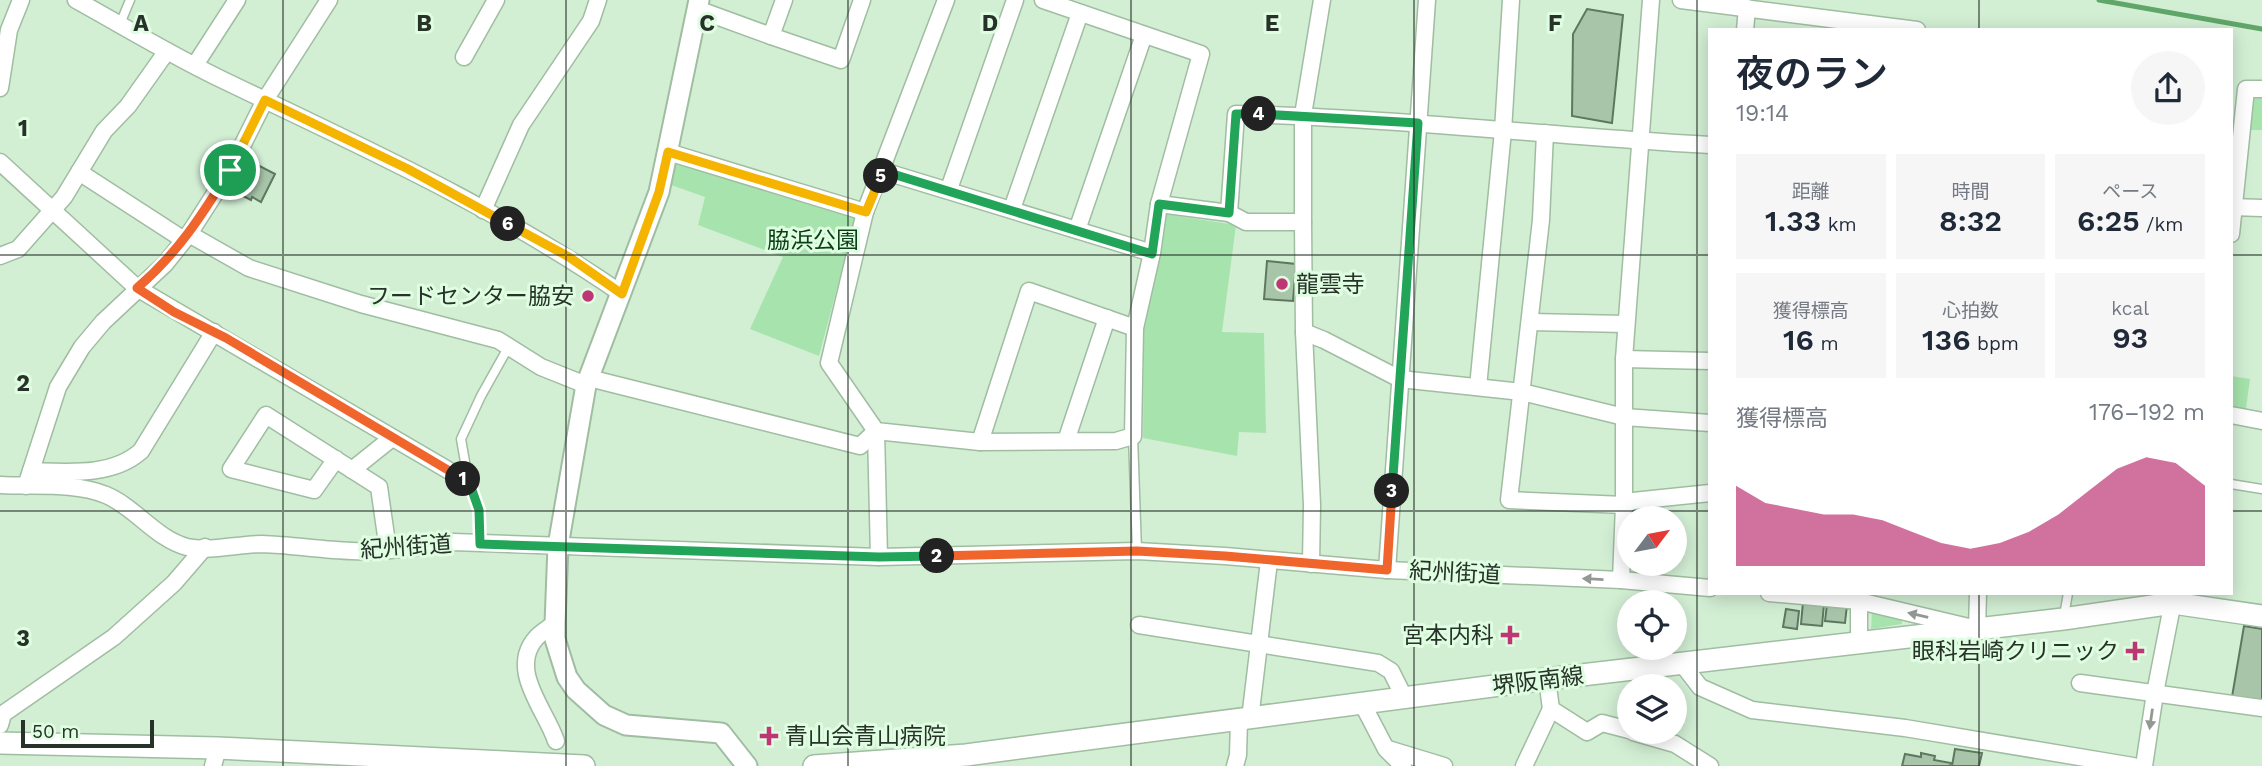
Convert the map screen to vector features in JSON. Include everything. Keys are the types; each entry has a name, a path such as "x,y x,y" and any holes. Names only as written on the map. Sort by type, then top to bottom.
{"main road":[{"name":"堺阪南線","path":"814,766 966,755 1547,679 2063,620 2173,598 2262,616"},
{"path":"0,743 216,757 584,766"}],"street":[{"path":"0,88 9,30 21,0"},
{"path":"76,0 167,51 396,163 569,257 622,294"},
{"path":"195,65 237,0"},
{"path":"214,332 135,457 112,467 29,479 58,387 82,347 137,288 165,264 187,237 230,170 265,100 329,0"},
{"path":"464,57 496,0"},
{"path":"483,210 521,125 592,21 598,0"},
{"path":"771,36 784,0"},
{"path":"747,766 721,733 626,725 604,715 591,705 567,677 555,639 558,546 587,381 659,192 698,4 771,36 841,60 862,0"},
{"path":"879,557 876,431 829,363 866,212 946,0"},
{"path":"949,189 1015,0"},
{"path":"79,172 187,237 249,268 361,304 475,332 498,340 541,367 587,381 860,446 876,431 980,442 1116,441 1133,436 1135,328 1152,254 1159,204 1201,54 1043,0"},
{"path":"1311,564 1312,505 1304,332 1303,115 1322,0"},
{"path":"1387,570 1427,0"},
{"path":"1478,387 1503,131 1511,0"},
{"path":"1621,580 1624,359 1651,0"},
{"path":"1681,0 1902,28"},
{"path":"1745,28 1747,8"},
{"path":"1012,209 1080,13"},
{"path":"1077,230 1144,35"},
{"path":"0,256 18,249 64,197 104,131 128,106 167,51"},
{"path":"2262,89 2246,89 2233,208 2262,208"},
{"path":"1229,213 1236,114 1303,115 1708,145"},
{"path":"1545,133 1541,220 1509,500 1624,505 1633,501 1708,493"},
{"path":"668,152 866,212"},
{"path":"0,162 137,288 174,312 316,390 465,480 468,479"},
{"path":"883,171 949,189 1152,254"},
{"path":"1159,204 1229,213 1246,222 1303,222"},
{"path":"980,442 1029,291 1135,328"},
{"path":"1066,441 1107,318"},
{"path":"1530,322 1626,324"},
{"path":"1304,332 1400,379 1522,392 1624,417 1708,423"},
{"path":"1624,359 1708,361"},
{"path":"336,459 314,490 230,469 266,415 336,459 379,487 388,550"},
{"path":"2233,415 2262,421"},
{"path":"352,470 393,438"},
{"name":"紀州街道","path":"0,485 29,479 106,495 133,510 164,536 187,547 258,544 353,552 453,542 879,557 1137,551 1387,570 1621,580 1708,588"},
{"path":"0,725 3,714 114,637 174,583 205,547"},
{"path":"1235,766 1260,644 1269,561"},
{"path":"1792,595 1859,601 1978,629 1978,595"},
{"path":"2144,766 2173,598"},
{"path":"1859,601 1859,643"},
{"path":"555,623 536,639 528,655 527,676 531,691 550,723 556,741"},
{"path":"1139,625 1378,663 1391,671 1405,699"},
{"path":"1683,665 1700,687 1752,710 1905,727 2033,758 2133,766"},
{"path":"1524,766 1551,709 1547,679"},
{"path":"2080,683 2262,708"},
{"path":"1362,704 1386,748 1403,766"},
{"path":"1551,709 1587,732 1602,723 1617,727"},
{"path":"1675,744 1710,766"},
{"path":"1386,748 1444,766"}],"lane":[{"path":"120,24 130,0"},
{"path":"480,544 479,510 468,479 461,439 509,346"},
{"path":"1133,436 1137,551"},
{"path":"2233,484 2262,489"},
{"path":"2063,620 2068,595"}],"green space":[{"path":"2249,94 2262,94 2262,130 2247,130"},
{"name":"脇浜公園","path":"675,160 856,217 819,356 750,329 783,257 698,225 705,197 671,185"},
{"path":"1165,214 1236,225 1222,332 1264,333 1266,433 1239,432 1237,456 1143,438 1144,332"},
{"path":"2233,376 2250,379 2245,416 2233,414"},
{"path":"1872,612 1901,616 1902,624 1871,629"}],"building":[{"path":"1587,9 1623,15 1612,123 1572,116 1573,34"},
{"path":"244,158 275,174 261,202 237,193 238,190 230,186"},
{"path":"1267,261 1296,264 1293,301 1264,299"},
{"path":"1803,602 1824,604 1822,626 1801,624"},
{"path":"1827,604 1847,605 1845,623 1825,621"},
{"path":"1786,609 1799,611 1797,629 1783,627"},
{"path":"2244,626 2262,629 2262,701 2232,697"},
{"path":"1955,749 1982,753 1979,766 1952,766"},
{"path":"1921,753 1935,756 1934,760 1951,763 1950,766 1902,766 1905,754 1921,757"}],"waterway":[{"path":"2099,0 2262,29"}],"place":[{"name":"龍雲寺","path":"1282,284"},
{"name":"フードセンター脇安","path":"588,296"},
{"name":"宮本内科","path":"1510,635"},
{"name":"眼科岩崎クリニック","path":"2135,651"},
{"name":"青山会青山病院","path":"769,736"}],"route":[{"path":"265,100 408,169 569,257 622,294 659,192 668,152 866,212 883,171 949,189 1152,254 1159,204 1229,213 1236,114 1303,115 1418,123 1387,570 1137,551 879,557 480,544 479,510 468,479 465,480 316,390 226,338 174,312 137,288 165,264 189,234 230,170 265,100"}]}
